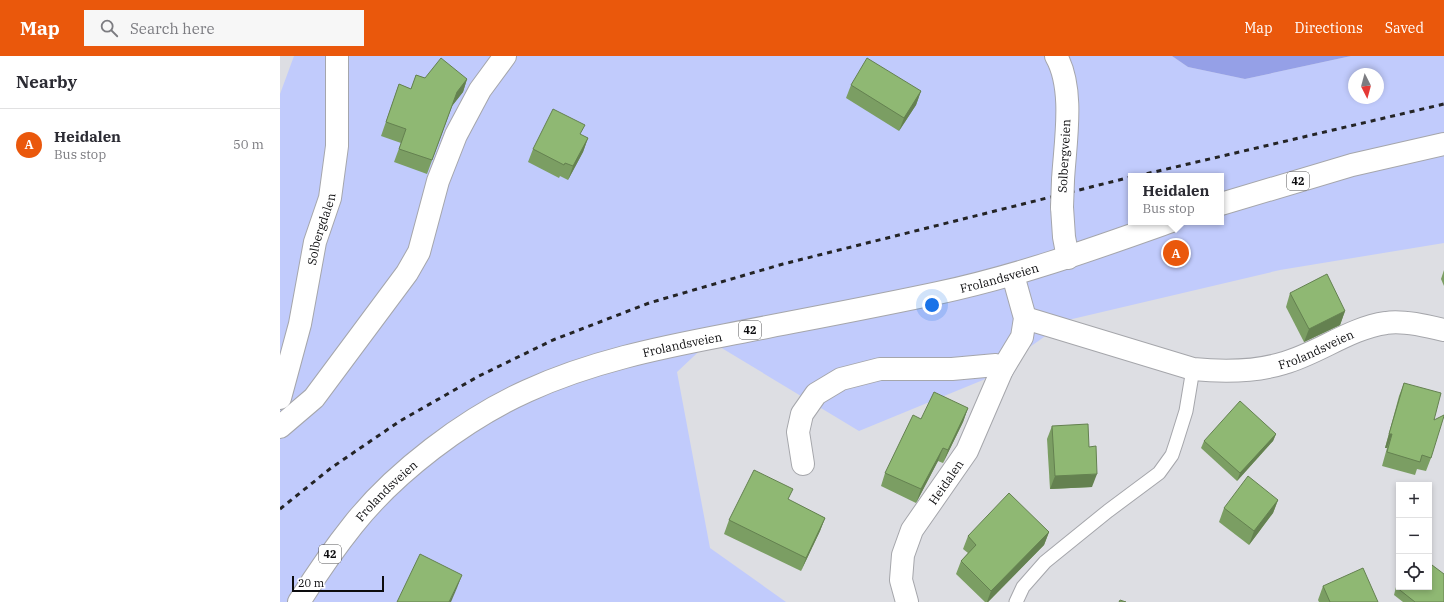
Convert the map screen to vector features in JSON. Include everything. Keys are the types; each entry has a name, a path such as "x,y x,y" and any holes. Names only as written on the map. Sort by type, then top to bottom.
{"street":[{"name":"Solbergdalen","path":"280,398 300,324 315,242 330,198 337,146 338,56"},
{"path":"280,427 314,398 407,273 419,252 438,181 456,135 480,90 505,56"},
{"name":"Solbergveien","path":"1056,56 1063,68 1067,110 1062,207 1064,237 1068,258"},
{"name":"42","path":"1224,203 1352,165 1444,144"},
{"name":"Frolandsveien","path":"300,602 327,558 353,524 414,463 474,420 526,391 584,368 663,347 939,293 1013,275 1068,258 1161,225"},
{"name":"Heidalen","path":"907,602 901,580 903,555 912,530 966,451 1002,370 1022,337 1025,318 1013,275"},
{"name":"Frolandsveien","path":"1025,318 1193,369 1217,371 1265,368 1285,363 1371,326 1388,322 1444,330"},
{"path":"803,464 798,432 802,414 816,394 840,379 880,369 952,369 996,365 1002,370"}],"lane":[{"path":"1016,602 1023,587 1045,562 1108,511 1159,473 1172,455 1176,443 1186,412 1193,369"}],"shaded area":[{"path":"294,56 1172,56 1188,67 1245,79 1351,56 1444,56 1444,243 1280,270 1068,320 983,380 859,431 710,341 677,372 710,548 786,602 280,602 280,94"},
{"path":"1172,56 1351,56 1245,79 1188,67"}],"building":[{"path":"441,58 467,79 457,92 432,160 399,149 406,129 386,122 399,84 411,89 416,75 425,78"},
{"path":"867,58 921,91 904,118 851,85"},
{"path":"553,109 585,125 580,134 588,138 573,166 565,163 564,165 533,149"},
{"path":"1327,274 1345,311 1309,329 1290,293"},
{"path":"1404,383 1441,393 1434,420 1444,416 1431,458 1422,455 1420,462 1387,452 1392,434 1389,434"},
{"path":"934,392 968,408 948,450 943,448 921,489 885,473 913,415 921,419"},
{"path":"1240,401 1276,434 1240,473 1204,441"},
{"path":"1088,424 1089,447 1096,446 1097,474 1055,476 1052,426"},
{"path":"754,470 793,489 788,499 825,518 806,558 729,520"},
{"path":"1248,476 1278,500 1254,531 1224,508"},
{"path":"1009,493 1049,532 991,591 961,561 976,545 968,536"},
{"path":"420,554 462,575 449,602 397,602"},
{"path":"1432,565 1444,574 1444,602 1415,602 1400,590 1432,590"},
{"path":"1363,568 1378,602 1330,602 1323,586"}],"railway":[{"path":"1150,173 1444,104"},
{"path":"280,509 331,468 400,421 479,376 553,340 649,303 783,264 1128,178"}],"place":[{"name":"Heidalen","path":"1176,253"}]}
